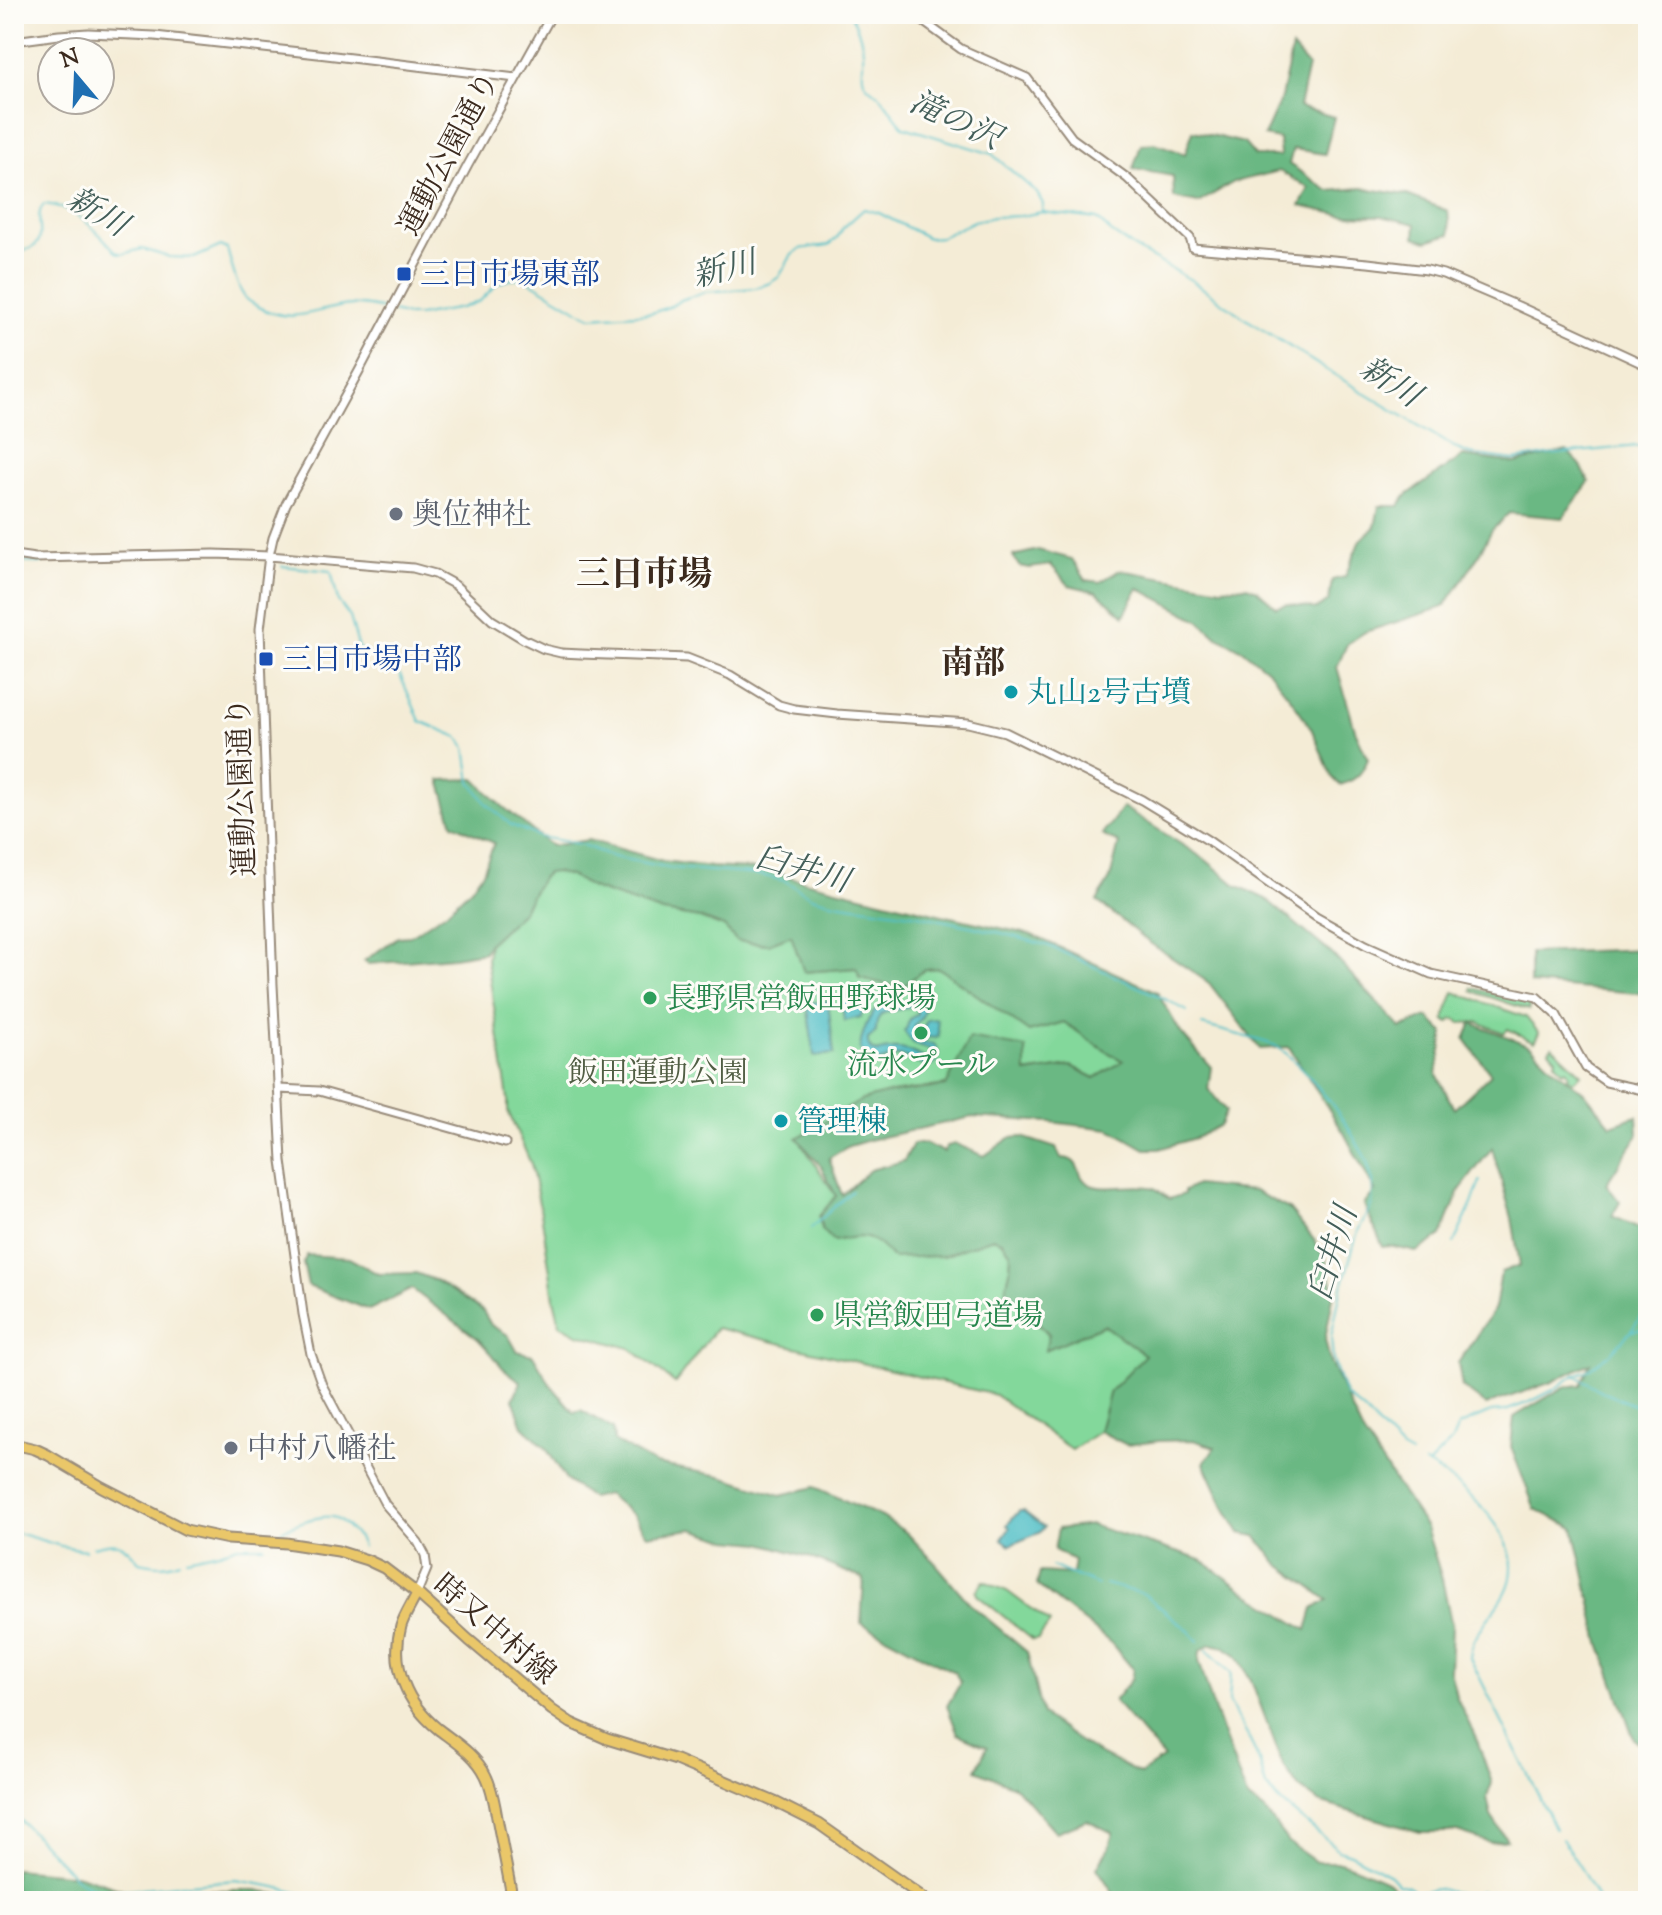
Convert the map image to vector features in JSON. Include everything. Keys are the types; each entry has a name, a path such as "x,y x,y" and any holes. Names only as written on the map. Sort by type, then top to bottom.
{"main road":[{"name":"時又中村線","path":"14,1444 48,1455 186,1530 228,1539 338,1551 384,1568 571,1723 588,1732 676,1760 777,1803 819,1824 928,1901"},
{"path":"417,1593 405,1616 398,1641 400,1672 415,1706 470,1755 486,1776 493,1796 513,1901"}],"street":[{"name":"運動公園通り","path":"417,1593 427,1569 425,1555 418,1542 385,1504 322,1385 311,1354 282,1161 260,629 269,556 286,504 552,14"},
{"path":"913,14 961,49 1027,78 1072,138 1127,178 1190,238 1193,248 1368,263 1443,274 1648,366"},
{"path":"14,41 88,33 155,36 516,78"},
{"path":"14,555 35,558 214,554 402,567 435,574 455,585 502,626 544,649 581,654 687,658 730,675 779,705 794,709 968,723 1005,732 1142,800 1209,841 1316,917 1366,945 1431,974 1537,997 1556,1014 1586,1068 1606,1082 1648,1091"},
{"path":"279,1089 319,1091 505,1143"}],"green space":[{"path":"1292,48 1308,66 1299,107 1334,117 1325,154 1293,149 1289,164 1329,191 1362,188 1407,195 1448,211 1450,234 1427,241 1415,237 1416,224 1381,216 1342,215 1300,206 1309,188 1279,171 1234,182 1198,203 1174,198 1173,176 1133,169 1141,145 1155,143 1185,154 1193,131 1244,143 1255,156 1280,156 1279,139 1264,136 1281,98"},
{"path":"1567,451 1580,464 1589,482 1563,518 1509,513 1492,530 1444,607 1365,632 1347,644 1337,667 1356,733 1368,759 1358,776 1340,785 1332,777 1311,728 1292,700 1269,671 1243,650 1216,636 1199,620 1138,588 1124,616 1097,592 1069,585 1051,565 1019,566 1013,556 1038,550 1072,559 1086,580 1100,582 1120,570 1221,588 1247,586 1257,590 1276,607 1288,604 1316,609 1329,601 1332,580 1345,577 1360,540 1375,527 1379,506 1399,506 1407,495 1463,456 1515,463"},
{"path":"475,779 551,846 588,840 663,861 771,870 796,879 1032,935 1157,992 1181,1033 1211,1067 1208,1089 1226,1111 1220,1125 1198,1137 1159,1149 1145,1149 1110,1129 972,1117 873,1139 849,1146 829,1158 842,1195 870,1170 904,1161 913,1144 925,1144 944,1152 947,1146 956,1144 984,1156 1010,1138 1022,1137 1056,1148 1061,1158 1073,1161 1086,1182 1098,1187 1148,1186 1169,1199 1184,1194 1196,1185 1254,1191 1289,1209 1315,1241 1327,1262 1334,1292 1325,1339 1330,1362 1363,1434 1426,1528 1452,1626 1450,1670 1456,1696 1492,1783 1487,1797 1491,1816 1507,1840 1491,1843 1457,1832 1420,1832 1319,1802 1298,1787 1283,1765 1251,1680 1237,1655 1225,1647 1211,1644 1200,1651 1199,1661 1247,1798 1264,1810 1289,1843 1316,1862 1340,1862 1360,1869 1389,1882 1408,1901 1119,1901 1097,1868 1113,1833 1087,1820 1056,1832 1016,1787 976,1770 987,1747 958,1734 947,1706 961,1682 954,1672 861,1623 864,1579 809,1557 761,1543 728,1540 693,1529 647,1535 633,1515 607,1494 591,1498 566,1480 546,1448 523,1426 513,1399 521,1382 503,1368 478,1339 412,1289 369,1310 308,1286 303,1263 307,1255 349,1258 378,1274 416,1273 437,1281 483,1311 491,1325 508,1335 517,1351 533,1355 550,1384 574,1412 581,1410 613,1429 614,1441 655,1464 721,1476 781,1495 815,1487 882,1517 907,1533 970,1604 1027,1652 1042,1715 1092,1750 1140,1774 1164,1758 1114,1701 1131,1680 1133,1669 1111,1643 1037,1585 1040,1572 1072,1574 1074,1560 1054,1550 1058,1529 1091,1525 1201,1560 1307,1630 1313,1609 1328,1600 1277,1563 1256,1536 1240,1533 1204,1463 1215,1447 1193,1440 1127,1445 1099,1431 1110,1391 1145,1355 1104,1325 1045,1350 1049,1334 1005,1292 1011,1253 1002,1241 993,1238 942,1256 892,1258 873,1240 853,1237 834,1241 822,1231 819,1216 836,1196 821,1166 797,1138 862,1100 946,1086 969,1038 1026,1048 1026,1073 1071,1066 1095,1078 1123,1061 1064,1022 1029,1032 939,968 925,969 906,984 892,986 860,978 856,968 804,972 791,935 768,944 737,941 724,927 700,918 663,912 555,872 547,873 540,880 521,913 489,943 484,952 368,964 364,961 398,937 410,936 446,912 483,872 494,843 453,824 440,780"},
{"path":"1123,807 1206,860 1236,885 1266,899 1332,954 1401,1028 1428,1017 1444,1033 1437,1074 1454,1109 1491,1074 1465,1039 1472,1023 1531,1046 1586,1094 1611,1125 1637,1116 1638,1135 1606,1184 1620,1202 1612,1216 1648,1232 1648,1753 1634,1739 1600,1643 1574,1528 1535,1509 1511,1447 1514,1417 1564,1387 1581,1385 1590,1363 1552,1382 1486,1405 1462,1387 1458,1363 1495,1308 1501,1272 1520,1265 1512,1218 1492,1148 1460,1190 1441,1236 1416,1252 1383,1247 1364,1205 1375,1191 1344,1133 1289,1047 1260,1049 1209,983 1150,943 1097,901 1110,879 1119,843 1102,835"},
{"name":"飯田運動公園","path":"555,871 592,888 663,912 700,918 724,927 737,941 768,944 791,935 804,972 857,968 906,984 925,969 939,968 1029,1032 1064,1022 1124,1062 1095,1078 1071,1066 885,1094 798,1138 858,1235 937,1256 980,1241 998,1240 1011,1253 1005,1292 1022,1305 1049,1335 1105,1325 1146,1355 1110,1391 1099,1431 1072,1450 995,1395 716,1328 675,1383 630,1348 578,1334 560,1324 531,1164 508,1111 487,960 489,943 521,913 540,880 547,873"},
{"path":"1648,949 1648,994 1530,984 1530,953"},
{"path":"1473,988 1530,1003 1529,1010 1472,991"},
{"path":"1454,992 1526,1017 1539,1033 1534,1042 1508,1029 1504,1033 1478,1022 1460,1023 1452,1019 1449,1023 1444,1020"},
{"path":"1552,1046 1582,1074 1573,1081 1568,1077 1566,1069 1563,1071 1555,1062 1556,1058 1549,1050"},
{"path":"984,1581 1007,1591 1050,1623 1038,1639 1033,1640 977,1595 976,1591"},
{"path":"14,1869 79,1875 125,1890 162,1897 209,1890 257,1890 309,1901 14,1901"},
{"path":"1513,1891 1552,1901 1458,1901"}],"water":[{"path":"856,994 865,1000 861,1017 844,1021 841,996"},
{"name":"流水プール","path":"912,999 920,1002 924,1010 914,1026 915,1030 923,1029 927,1020 937,1019 939,1037 914,1035 920,1042 934,1044 938,1058 932,1065 923,1065 900,1056 874,1062 860,1049 866,1025 876,1009 880,1005 901,1004","holes":["911,1006 917,1009 917,1014 910,1019 904,1031 914,1044 930,1049 933,1056 926,1059 903,1050 877,1052 870,1047 868,1039 876,1032 882,1014"]},
{"path":"828,1001 834,1054 814,1056 807,1003"},
{"path":"1019,1511 1044,1527 1039,1533 1010,1545 1002,1539 1010,1528 1007,1525"}],"waterway":[{"name":"滝の沢","path":"850,14 862,41 864,80 904,127 992,154 1037,193 1043,204 1042,211"},
{"name":"新川","path":"14,253 38,243 39,215 44,204 66,209 122,254 142,249 169,257 194,258 221,246 227,249 245,298 269,312 289,316 356,305 386,310"},
{"name":"新川","path":"393,312 418,316 461,308 480,301 498,283 516,278 527,280 591,317 652,313 704,292 756,288 770,283 779,277 791,256 799,249 829,245 864,209 879,213 928,238 941,237 974,221 1042,212 1097,219 1133,247 1191,280 1325,369 1469,454 1514,460 1648,445"},
{"path":"15,559 17,562 45,562"},
{"path":"282,566 331,571 338,601 350,617 359,649 394,667"},
{"name":"臼井川","path":"400,675 420,721 458,737 466,748 471,782 487,804 511,825 540,837 580,844 613,857 671,868 761,875 785,881 812,897 835,903 918,915 1049,946 1187,1011"},
{"name":"臼井川","path":"1202,1025 1265,1042 1287,1054 1331,1103 1366,1159 1373,1182 1372,1204 1358,1231 1341,1290 1331,1337 1333,1360 1345,1395 1411,1455"},
{"path":"1454,1243 1480,1181"},
{"path":"811,1228 852,1191"},
{"path":"1429,1464 1452,1441 1458,1426 1491,1412 1505,1411 1532,1401 1610,1354 1648,1306"},
{"path":"1632,1331 1648,1328"},
{"path":"1575,1375 1603,1392 1648,1411"},
{"name":"臼井川","path":"1425,1463 1476,1501 1503,1536 1510,1555 1512,1574 1505,1594 1479,1632 1470,1658 1555,1829"},
{"path":"274,1536 304,1521 329,1517 344,1524 362,1547"},
{"path":"14,1532 85,1550"},
{"path":"93,1547 119,1544 139,1562 150,1564 180,1561"},
{"path":"187,1559 238,1546 264,1546"},
{"path":"1051,1566 1098,1585"},
{"path":"1105,1584 1144,1594 1198,1641"},
{"path":"1207,1650 1231,1673 1229,1701 1260,1763 1266,1787 1339,1850 1390,1875 1398,1884 1416,1892 1437,1889 1469,1895 1481,1891 1506,1900 1517,1889 1543,1893 1557,1901"},
{"path":"14,1814 79,1881 93,1888 108,1891 236,1880 329,1901"},
{"name":"臼井川","path":"1562,1839 1598,1901"}],"place":[{"name":"三日市場東部","path":"404,274"},
{"name":"奥位神社","path":"396,514"},
{"name":"三日市場中部","path":"266,659"},
{"name":"丸山2号古墳","path":"1011,692"},
{"name":"長野県営飯田野球場","path":"650,998"},
{"name":"流水プール","path":"921,1033"},
{"name":"管理棟","path":"781,1121"},
{"name":"県営飯田弓道場","path":"817,1315"},
{"name":"中村八幡社","path":"231,1448"}],"district":[{"name":"三日市場","path":"644,573"},
{"name":"南部","path":"973,662"}]}
